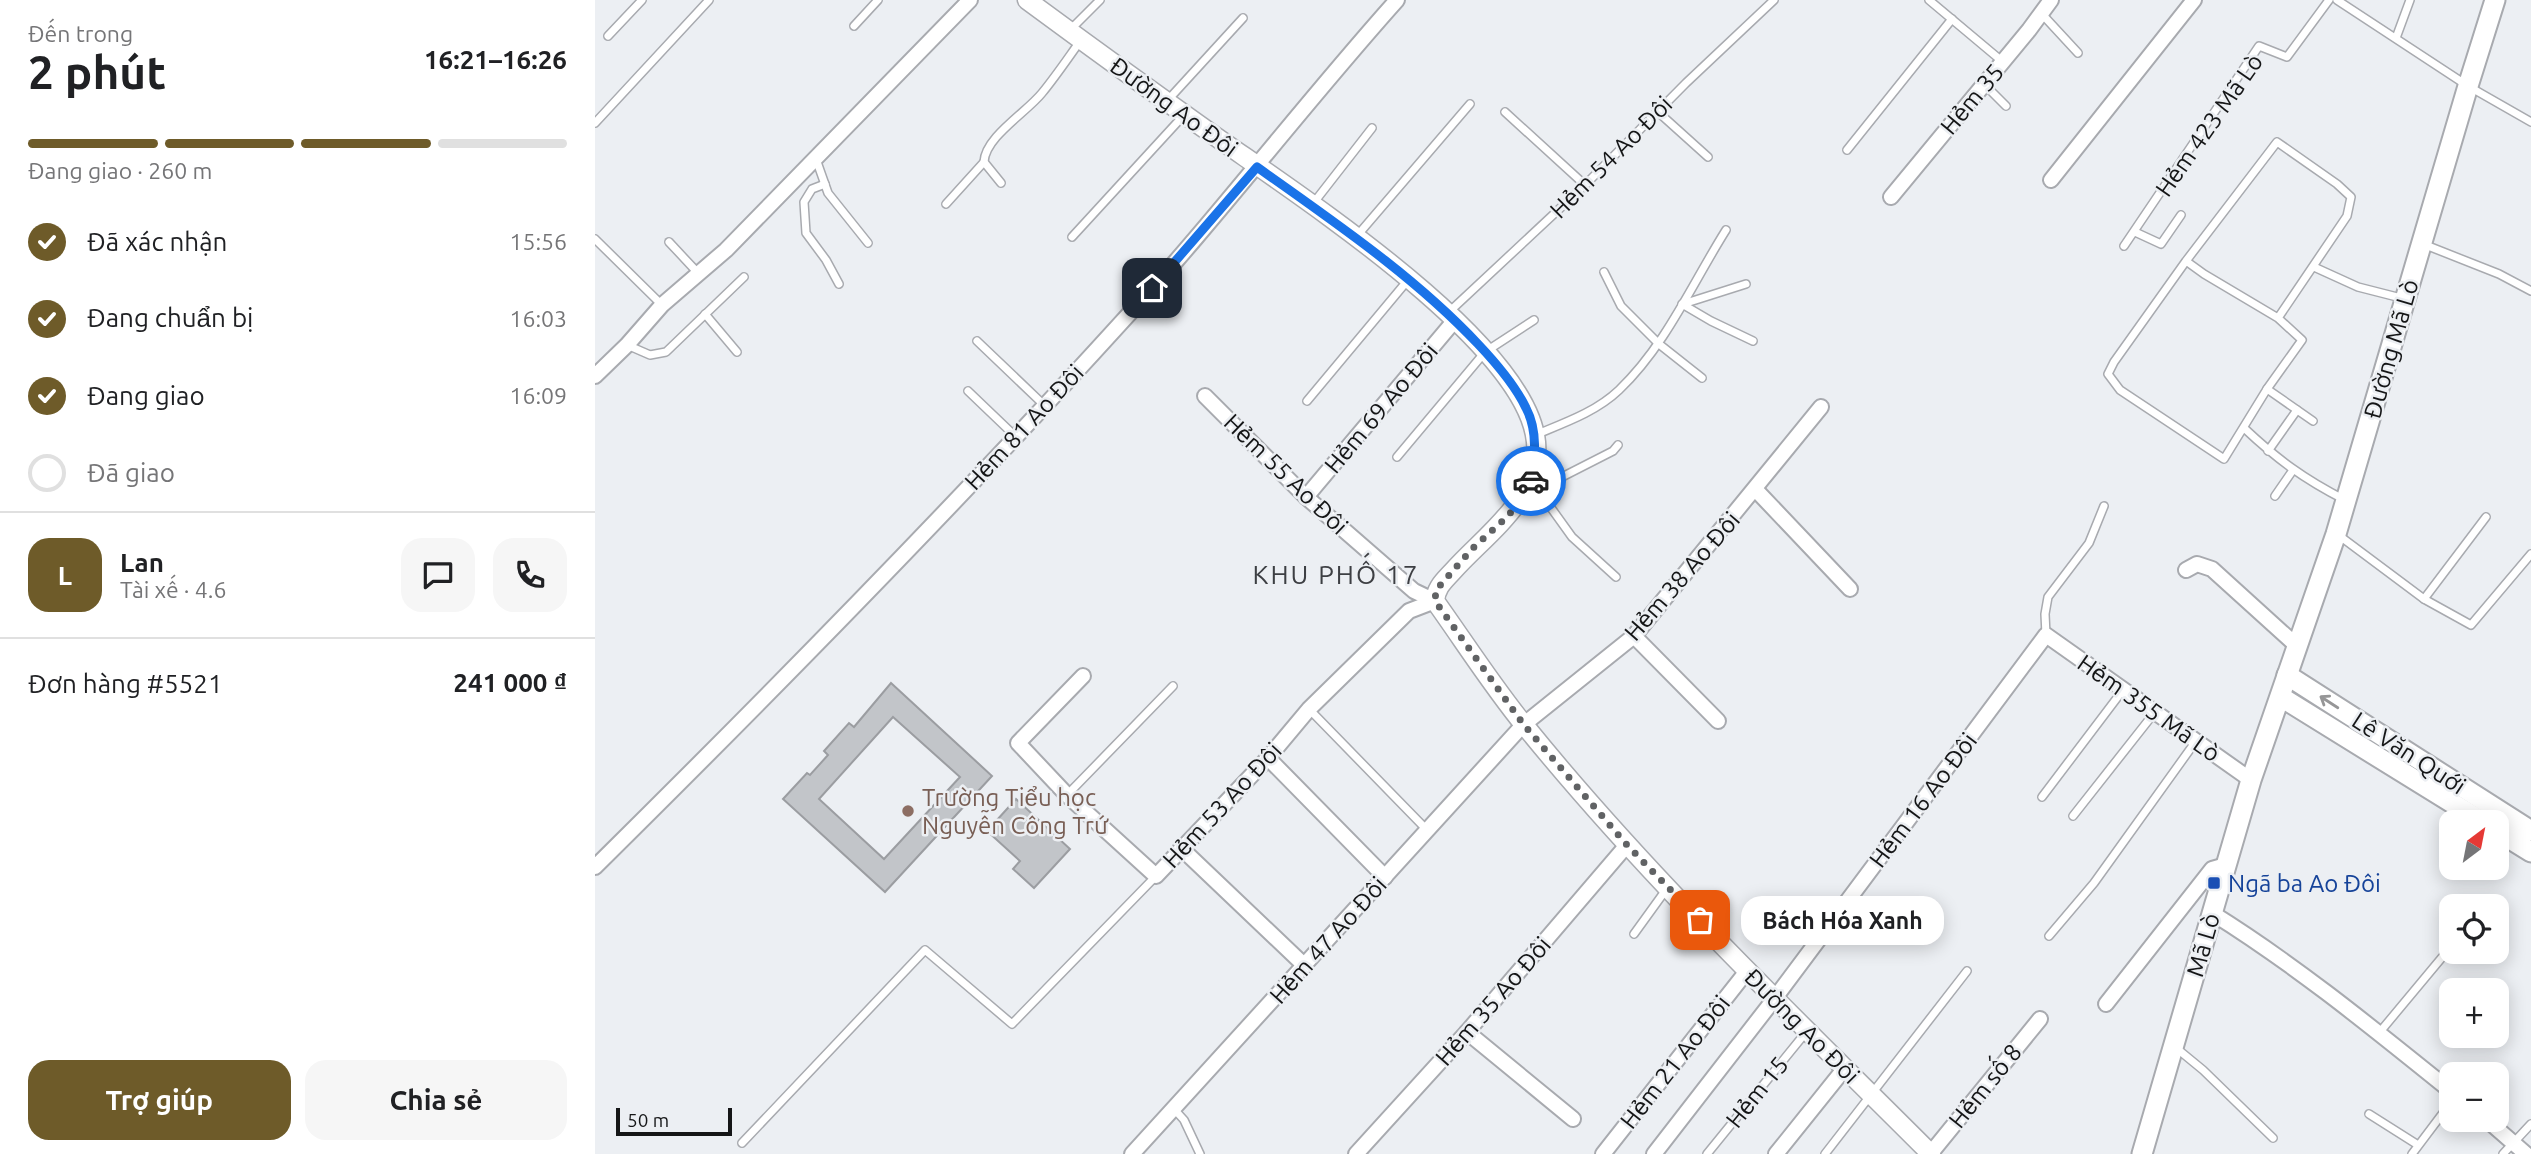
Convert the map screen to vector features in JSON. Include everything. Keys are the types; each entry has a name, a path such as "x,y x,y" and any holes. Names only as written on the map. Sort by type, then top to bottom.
{"main road":[{"name":"Đường Mã Lò","path":"2281,696 2336,534 2495,0"},
{"name":"Lê Văn Quới","path":"2287,675 2531,830"},
{"name":"Lê Văn Quới","path":"2281,696 2464,810"},
{"name":"Mã Lò","path":"2142,1154 2251,780 2281,696"},
{"path":"2509,838 2531,852"}],"street":[{"path":"595,376 627,345 661,304 726,250 970,0"},
{"name":"Đường Ao Đôi","path":"1027,0 1409,279 1452,316 1497,365 1527,409 1536,442 1531,480 1509,515 1473,548 1436,590 1435,601 1524,725 1627,845 1747,971 1931,1154"},
{"name":"Hẻm 81 Ao Đôi","path":"595,867 784,680 1016,437 1119,325 1257,167 1333,71 1397,0"},
{"name":"Hẻm 35","path":"1891,197 2051,0"},
{"path":"2051,180 2194,0"},
{"name":"Hẻm 69 Ao Đôi","path":"1306,497 1452,316"},
{"name":"Hẻm 55 Ao Đôi","path":"1205,396 1306,497 1415,592 1435,601"},
{"name":"Hẻm 38 Ao Đôi","path":"1524,725 1634,636 1756,490 1821,407"},
{"path":"1756,490 1850,589"},
{"path":"2186,570 2197,564 2212,569 2297,646"},
{"name":"Hẻm 53 Ao Đôi","path":"1083,676 1018,743 1067,795 1156,876 1268,758 1309,709 1409,611 1435,601"},
{"name":"Hẻm 355 Mã Lò","path":"2046,635 2251,780"},
{"name":"Hẻm 16 Ao Đôi","path":"1654,1154 1775,998 2046,635"},
{"path":"1634,636 1718,721"},
{"name":"Hẻm 47 Ao Đôi","path":"1132,1154 1524,725"},
{"path":"1268,758 1385,877"},
{"name":"Hẻm 35 Ao Đôi","path":"1356,1154 1467,1032 1627,845"},
{"path":"1181,848 1305,966"},
{"path":"2106,1004 2212,869 2226,865"},
{"path":"2213,913 2379,1033 2439,1081"},
{"name":"Hẻm 21 Ao Đôi","path":"1603,1154 1747,971"},
{"name":"Hẻm số 8","path":"1931,1154 2040,1018"},
{"path":"1467,1032 1573,1119"},
{"path":"1776,1154 1845,1068"},
{"path":"2502,1132 2526,1154"}],"lane":[{"path":"608,36 642,0"},
{"path":"595,123 709,0"},
{"path":"854,26 878,0"},
{"path":"1002,183 985,162 985,154 995,139 1041,95 1075,35 1100,0"},
{"name":"Hẻm 54 Ao Đôi","path":"1452,316 1774,0"},
{"path":"1929,0 2003,62"},
{"name":"Hẻm 423 Mã Lò","path":"2125,246 2259,46 2287,57 2329,0"},
{"path":"2337,0 2468,86 2531,122"},
{"path":"2396,38 2410,0"},
{"path":"2041,13 2078,53"},
{"path":"1167,102 1243,18"},
{"path":"1847,150 1952,19"},
{"path":"1984,85 2006,106"},
{"path":"1355,238 1469,104"},
{"path":"1505,112 1585,184"},
{"path":"1658,112 1708,157"},
{"path":"1072,237 1184,114"},
{"path":"1312,206 1372,128"},
{"path":"2186,261 2278,318 2302,340 2267,389 2224,459 2120,390 2108,374 2186,261 2277,142 2351,197 2347,216 2278,318"},
{"path":"816,158 828,193 868,243"},
{"path":"946,204 985,162"},
{"path":"825,184 812,189 804,202 806,233 826,260 839,284"},
{"path":"2135,232 2161,244 2181,215"},
{"path":"1534,435 1577,418 1618,391 1659,344 1726,230"},
{"path":"595,239 661,304"},
{"path":"669,242 698,273"},
{"path":"2422,243 2499,274 2531,291"},
{"path":"2314,267 2358,286 2406,300"},
{"path":"1604,272 1621,306 1659,344 1702,378"},
{"path":"627,345 650,355 666,352 744,277"},
{"path":"1307,401 1409,279"},
{"path":"1682,304 1746,284"},
{"path":"1682,304 1753,341"},
{"path":"705,314 737,352"},
{"path":"1397,457 1486,352 1534,320"},
{"path":"977,341 1044,405"},
{"path":"2267,389 2313,421"},
{"path":"968,391 1016,437"},
{"path":"2268,451 2297,410"},
{"path":"2244,428 2268,451 2306,480 2346,500"},
{"path":"1531,480 1562,477 1612,451 1618,445"},
{"path":"2275,496 2293,470"},
{"path":"1531,480 1572,537 1616,577"},
{"path":"2046,635 2045,614 2048,597 2089,543 2104,506"},
{"path":"2424,599 2486,517"},
{"path":"2336,534 2424,599 2471,625 2531,554"},
{"path":"1067,795 1173,686"},
{"path":"2042,797 2123,690"},
{"path":"1309,709 1428,830"},
{"path":"2073,816 2155,712"},
{"path":"2049,936 2094,883 2196,741"},
{"path":"742,1143 925,950 1012,1024 1156,876"},
{"path":"1634,934 1668,887"},
{"path":"2379,1033 2439,962"},
{"path":"1825,1154 1967,971"},
{"name":"Hẻm 15","path":"1707,1154 1807,1030"},
{"path":"2174,1047 2203,1070 2273,1138"},
{"path":"1174,1109 1184,1120 1200,1154"},
{"path":"2368,1114 2418,1145"},
{"path":"2412,1154 2439,1118"},
{"path":"2503,1154 2531,1124"}],"building":[{"path":"891,683 992,776 885,892 783,799 828,755 824,751 849,723 854,727","holes":["893,717 960,777 884,859 819,799"]},
{"path":"1016,799 1070,849 1034,888 1013,869 1020,861 987,831"}],"way so far":[{"path":"1531,481 1509,515 1473,548 1436,590 1435,601 1524,725 1627,845 1700,920"}],"place":[{"name":"Trường Tiểu học Nguyễn Công Trứ","path":"908,811"},
{"name":"Ngã ba Ao Đôi","path":"2214,883"},
{"name":"Bách Hóa Xanh","path":"1700,920"}],"district":[{"name":"KHU PHỐ 17","path":"1336,574"}],"route":[{"path":"1152,288 1257,167 1409,279 1448,313 1497,365 1527,409 1536,442 1531,481"}]}
